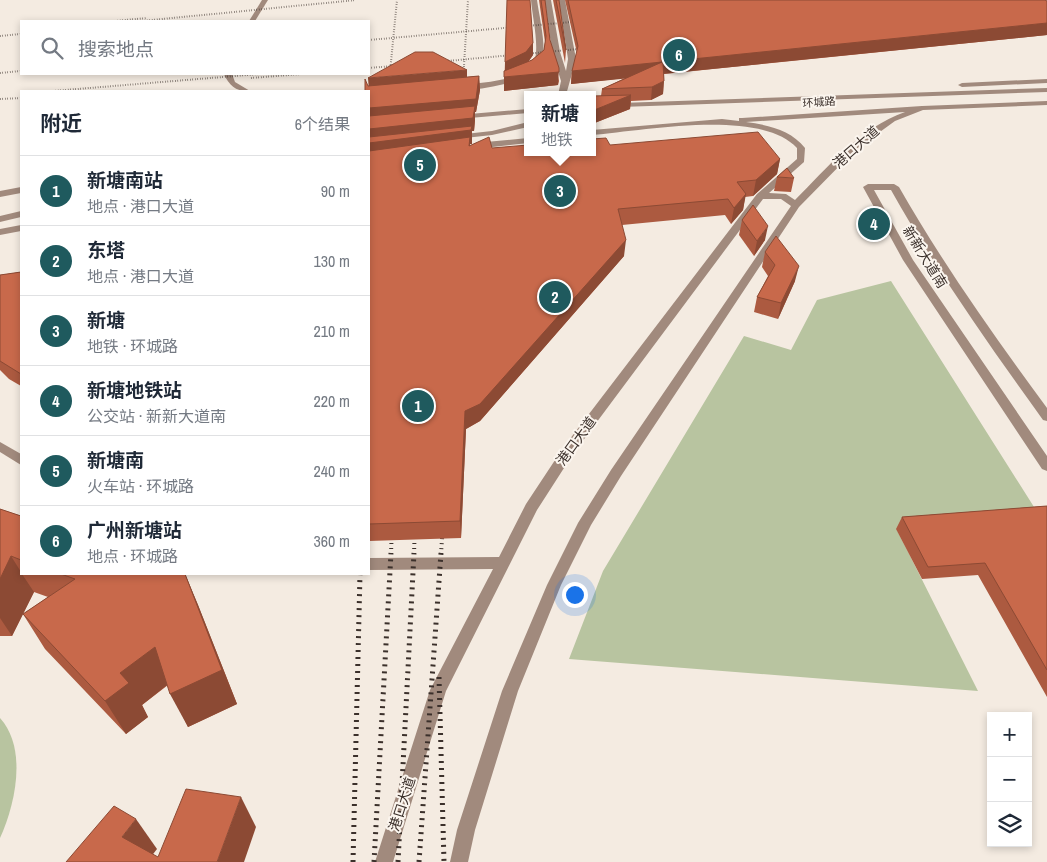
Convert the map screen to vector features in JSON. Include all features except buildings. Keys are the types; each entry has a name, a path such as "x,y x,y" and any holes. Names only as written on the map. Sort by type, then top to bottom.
{"street":[{"path":"253,20 265,0"},
{"path":"526,72 534,67 539,56 534,0"},
{"path":"548,0 551,58 565,80"},
{"path":"562,0 572,59 571,68 565,80 563,91"},
{"path":"456,88 500,82 526,72 551,58"},
{"path":"228,75 232,83 244,90"},
{"path":"823,98 966,85 1047,81"},
{"name":"环城路","path":"596,106 1047,90"},
{"name":"环城路","path":"596,133 715,122 922,108 1047,103"},
{"name":"港口大道","path":"459,862 466,830 505,704 554,585 585,523 626,457 796,205 852,148 892,119 922,108"},
{"path":"446,118 524,110"},
{"name":"港口大道","path":"384,862 438,690 531,508 568,451 760,196 801,160 803,153 798,144 780,133 754,126 715,122"},
{"path":"450,138 492,133 524,125"},
{"path":"468,147 524,140"},
{"name":"新新大道南","path":"1047,417 952,284 894,187 868,187 913,267 1047,466"},
{"path":"0,194 20,190"},
{"path":"760,196 783,196 796,205"},
{"path":"0,219 20,214"},
{"path":"0,232 20,228"},
{"path":"0,446 20,459"},
{"path":"370,564 502,563"}],"green space":[{"path":"891,281 1041,518 897,530 978,691 569,659 603,571 744,336 791,350 817,300"},
{"path":"0,718 9,731 14,745 16,777 10,810 0,838"}],"railway":[{"path":"152,20 356,0"},
{"path":"393,38 397,0"},
{"path":"466,31 468,0"},
{"path":"126,20 147,18"},
{"path":"466,31 583,21"},
{"path":"393,38 466,31"},
{"path":"464,59 466,31"},
{"path":"0,36 20,34"},
{"path":"370,40 393,38"},
{"path":"391,66 393,38"},
{"path":"464,59 590,48"},
{"path":"436,62 464,59"},
{"path":"463,82 464,59"},
{"path":"391,66 404,65"},
{"path":"370,68 391,66"},
{"path":"390,72 391,66"},
{"path":"0,73 20,71"},
{"path":"65,90 247,75"},
{"path":"251,78 288,75"},
{"path":"0,99 20,98"},
{"path":"441,554 443,524"},
{"path":"414,554 415,525"},
{"path":"391,554 392,527"},
{"path":"374,862 391,553"},
{"path":"398,862 414,553"},
{"path":"419,862 441,553"},
{"path":"353,862 360,575"},
{"path":"439,677 444,862"}],"place":[{"name":"广州新塘站","path":"679,55"},
{"name":"新塘南","path":"420,165"},
{"name":"新塘","path":"560,191"},
{"name":"新塘地铁站","path":"874,224"},
{"name":"东塔","path":"555,297"},
{"name":"新塘南站","path":"418,406"}]}
